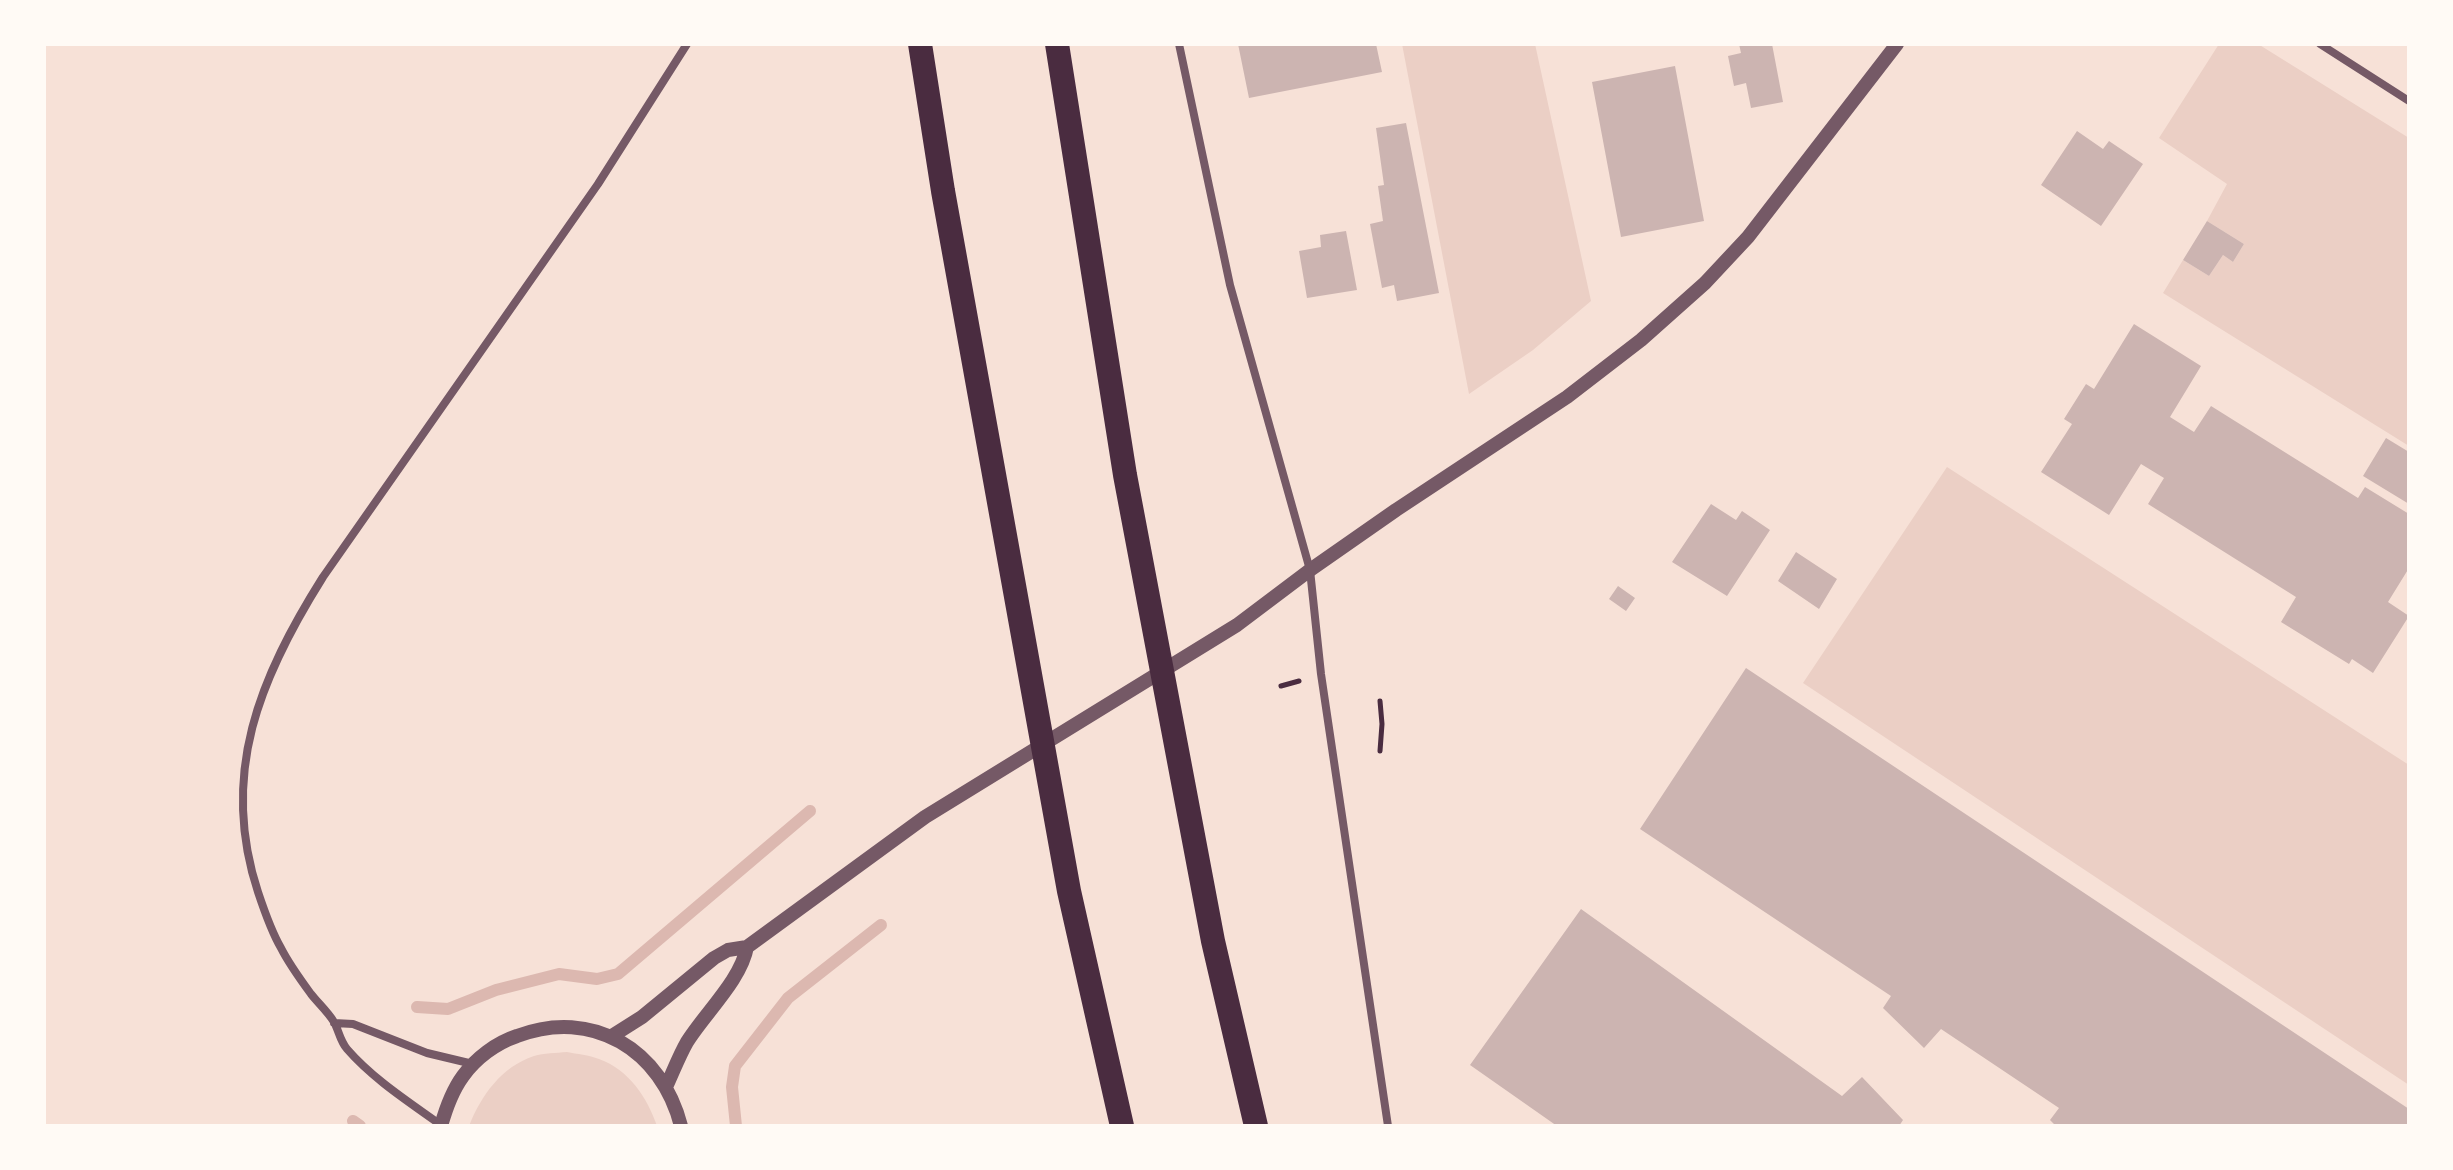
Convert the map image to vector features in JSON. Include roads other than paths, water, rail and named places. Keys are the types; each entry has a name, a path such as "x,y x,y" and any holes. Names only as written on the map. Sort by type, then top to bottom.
{"highway":[{"path":"920,44 943,191 1069,891 1122,1126"},
{"path":"1057,44 1125,475 1213,941 1256,1126"}],"street":[{"path":"681,1126 673,1098 658,1074 639,1054 612,1036 589,1029 561,1026 533,1029 508,1039 484,1054 464,1074 450,1098 441,1126 358,1060 340,1040 334,1023 279,946 251,871 243,797 245,759 252,726 282,646 323,577 598,184 687,44"},
{"path":"1179,44 1221,249 1310,570 1321,674 1388,1126"},
{"path":"612,1036 642,1017 714,958 728,950 747,947 925,817 1237,625 1310,570 1567,397 1641,340 1682,305 1748,237 1897,44"},
{"path":"2320,44 2409,101"},
{"path":"666,1087 686,1043 733,977 747,947"},
{"path":"334,1023 353,1024 427,1053 473,1064"}],"waterway":[{"path":"417,1007 448,1009 496,990 559,974 597,979 618,974 810,811"},
{"path":"736,1126 732,1087 735,1066 788,998 881,925"},
{"path":"353,1121 360,1126"}]}
